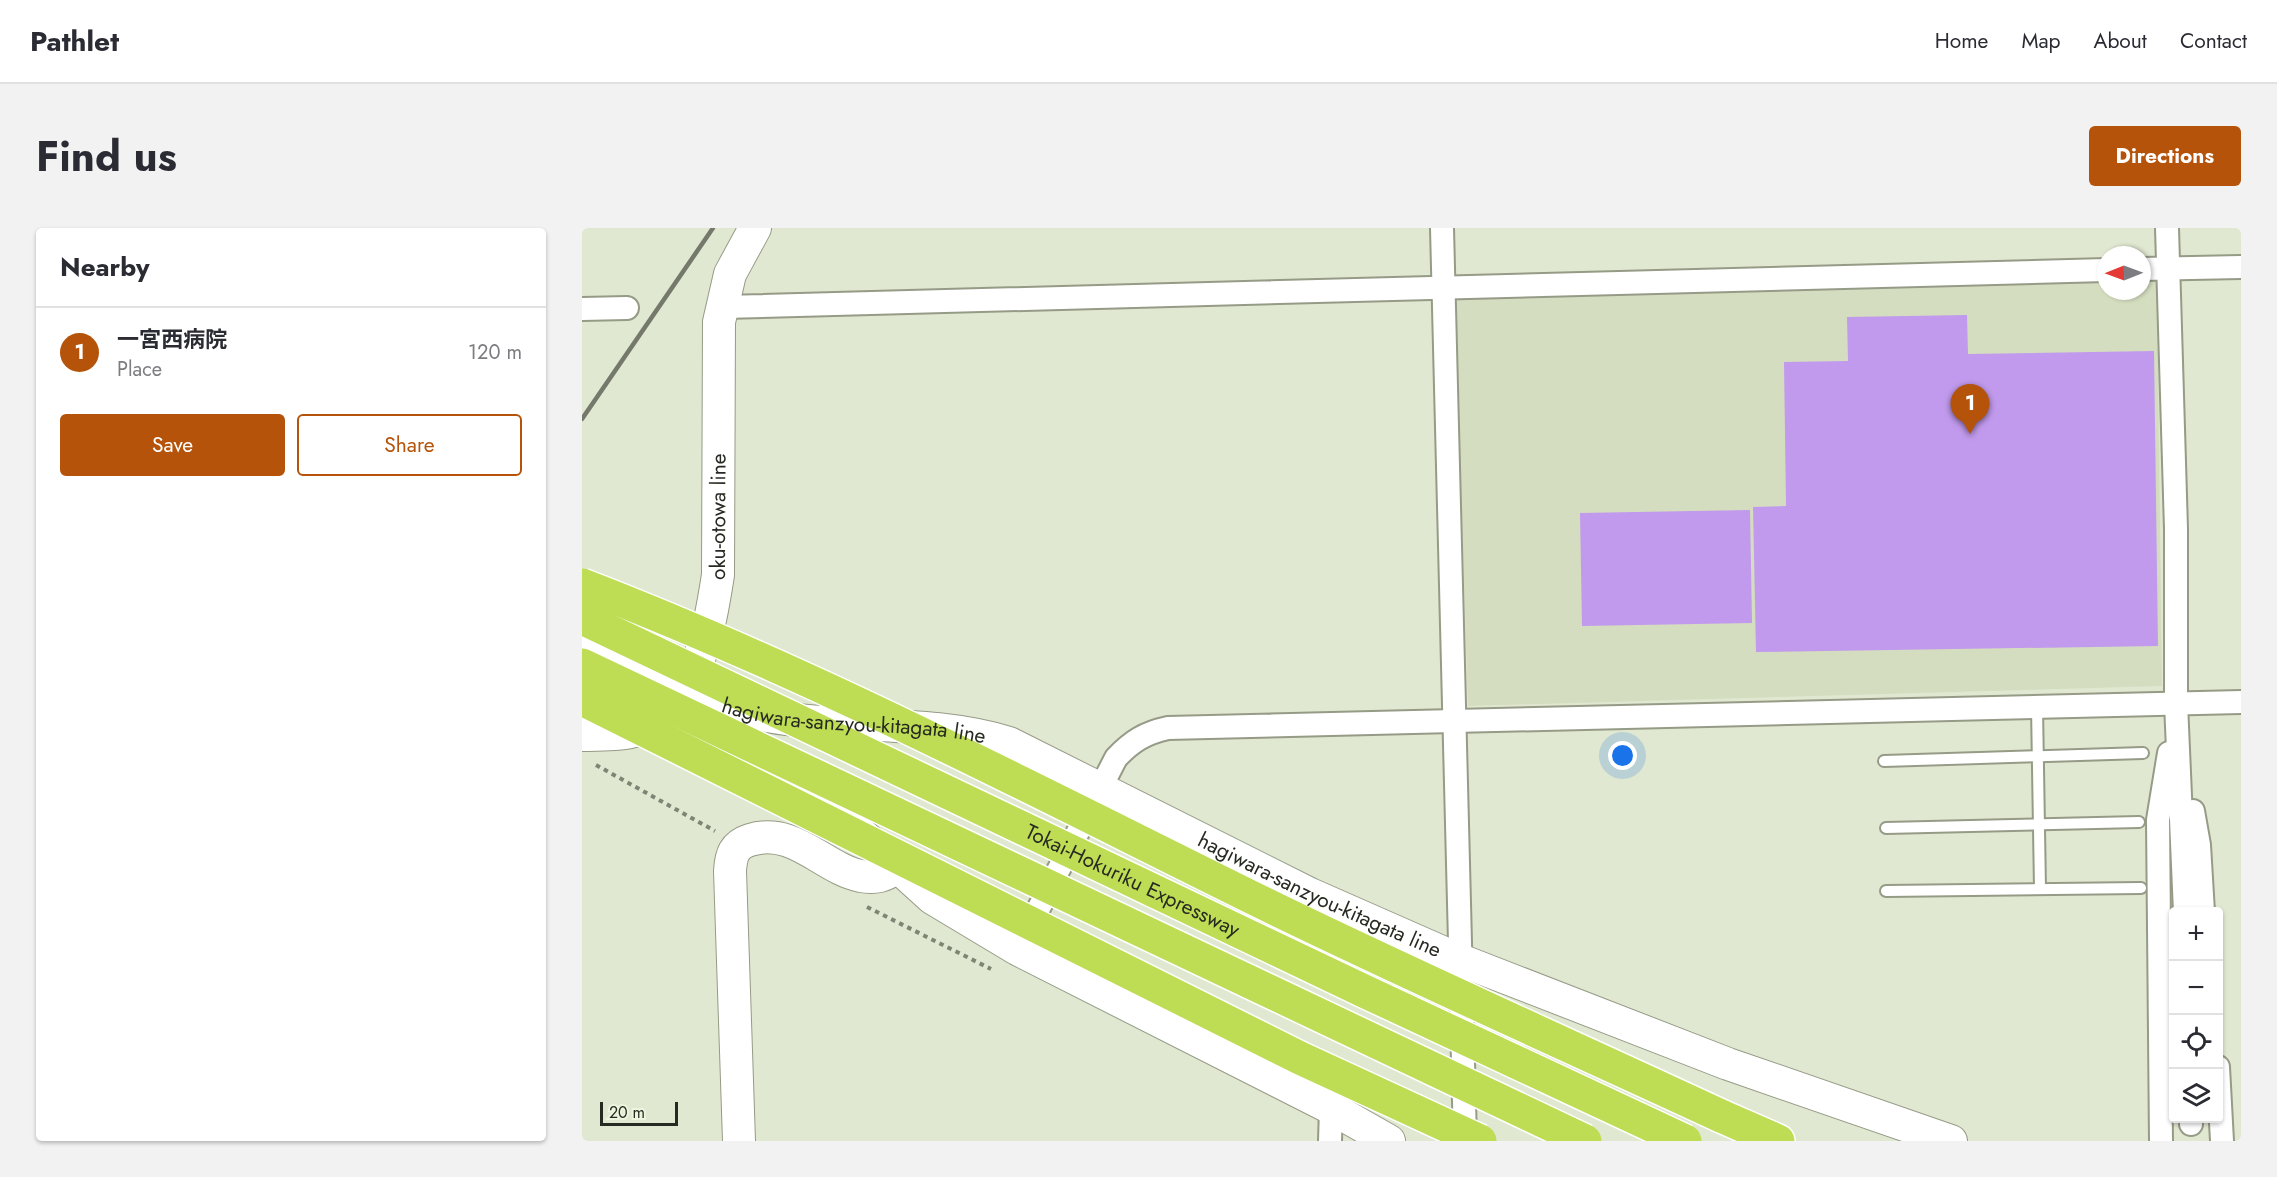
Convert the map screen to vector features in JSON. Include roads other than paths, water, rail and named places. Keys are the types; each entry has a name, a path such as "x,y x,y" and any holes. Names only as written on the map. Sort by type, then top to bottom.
{"highway":[{"path":"582,585 761,659 934,738 1327,934 1778,1141"},
{"name":"Tokai-Hokuriku Expressway","path":"582,618 1377,997 1686,1141"},
{"name":"Tokai-Hokuriku Expressway","path":"582,665 1585,1141"},
{"path":"582,699 1237,1028 1480,1141"}],"main road":[{"name":"oku-otowa line","path":"584,747 635,731 658,718 684,690 706,637 718,575 719,322 730,274 755,228"},
{"name":"hagiwara-sanzyou-kitagata line","path":"582,644 684,690 730,706 786,719 976,733 1009,743 1310,894 1460,960 1728,1064 1951,1141"},
{"name":"hagiwara-sanzyou-kitagata line","path":"684,690 748,733 841,813 896,868 932,898 1017,949 1331,1108 1389,1141"},
{"path":"739,1141 730,871 731,859 740,843 758,837 777,837 859,876 884,876 896,868"}],"street":[{"path":"1442,228 1465,1141"},
{"path":"2168,228 2176,529 2176,703 2185,907"},
{"path":"2151,269 2241,267"},
{"path":"723,307 2097,270"},
{"path":"582,309 627,308"},
{"path":"1017,949 1116,758 1131,742 1148,732 1168,728 1456,723 2241,702"},
{"path":"2176,703 2199,845 2203,907"},
{"path":"2161,1141 2158,820 2176,703"},
{"path":"2218,1069 2222,1141"},
{"path":"1330,1141 1331,1108"}],"lane":[{"path":"2037,707 2040,889"},
{"path":"1884,761 2143,753"},
{"path":"1886,828 2139,822"},
{"path":"1886,891 2141,888"}],"railway":[{"path":"582,419 713,228"}],"place":[{"name":"一宮西病院","path":"1970,434"}]}
